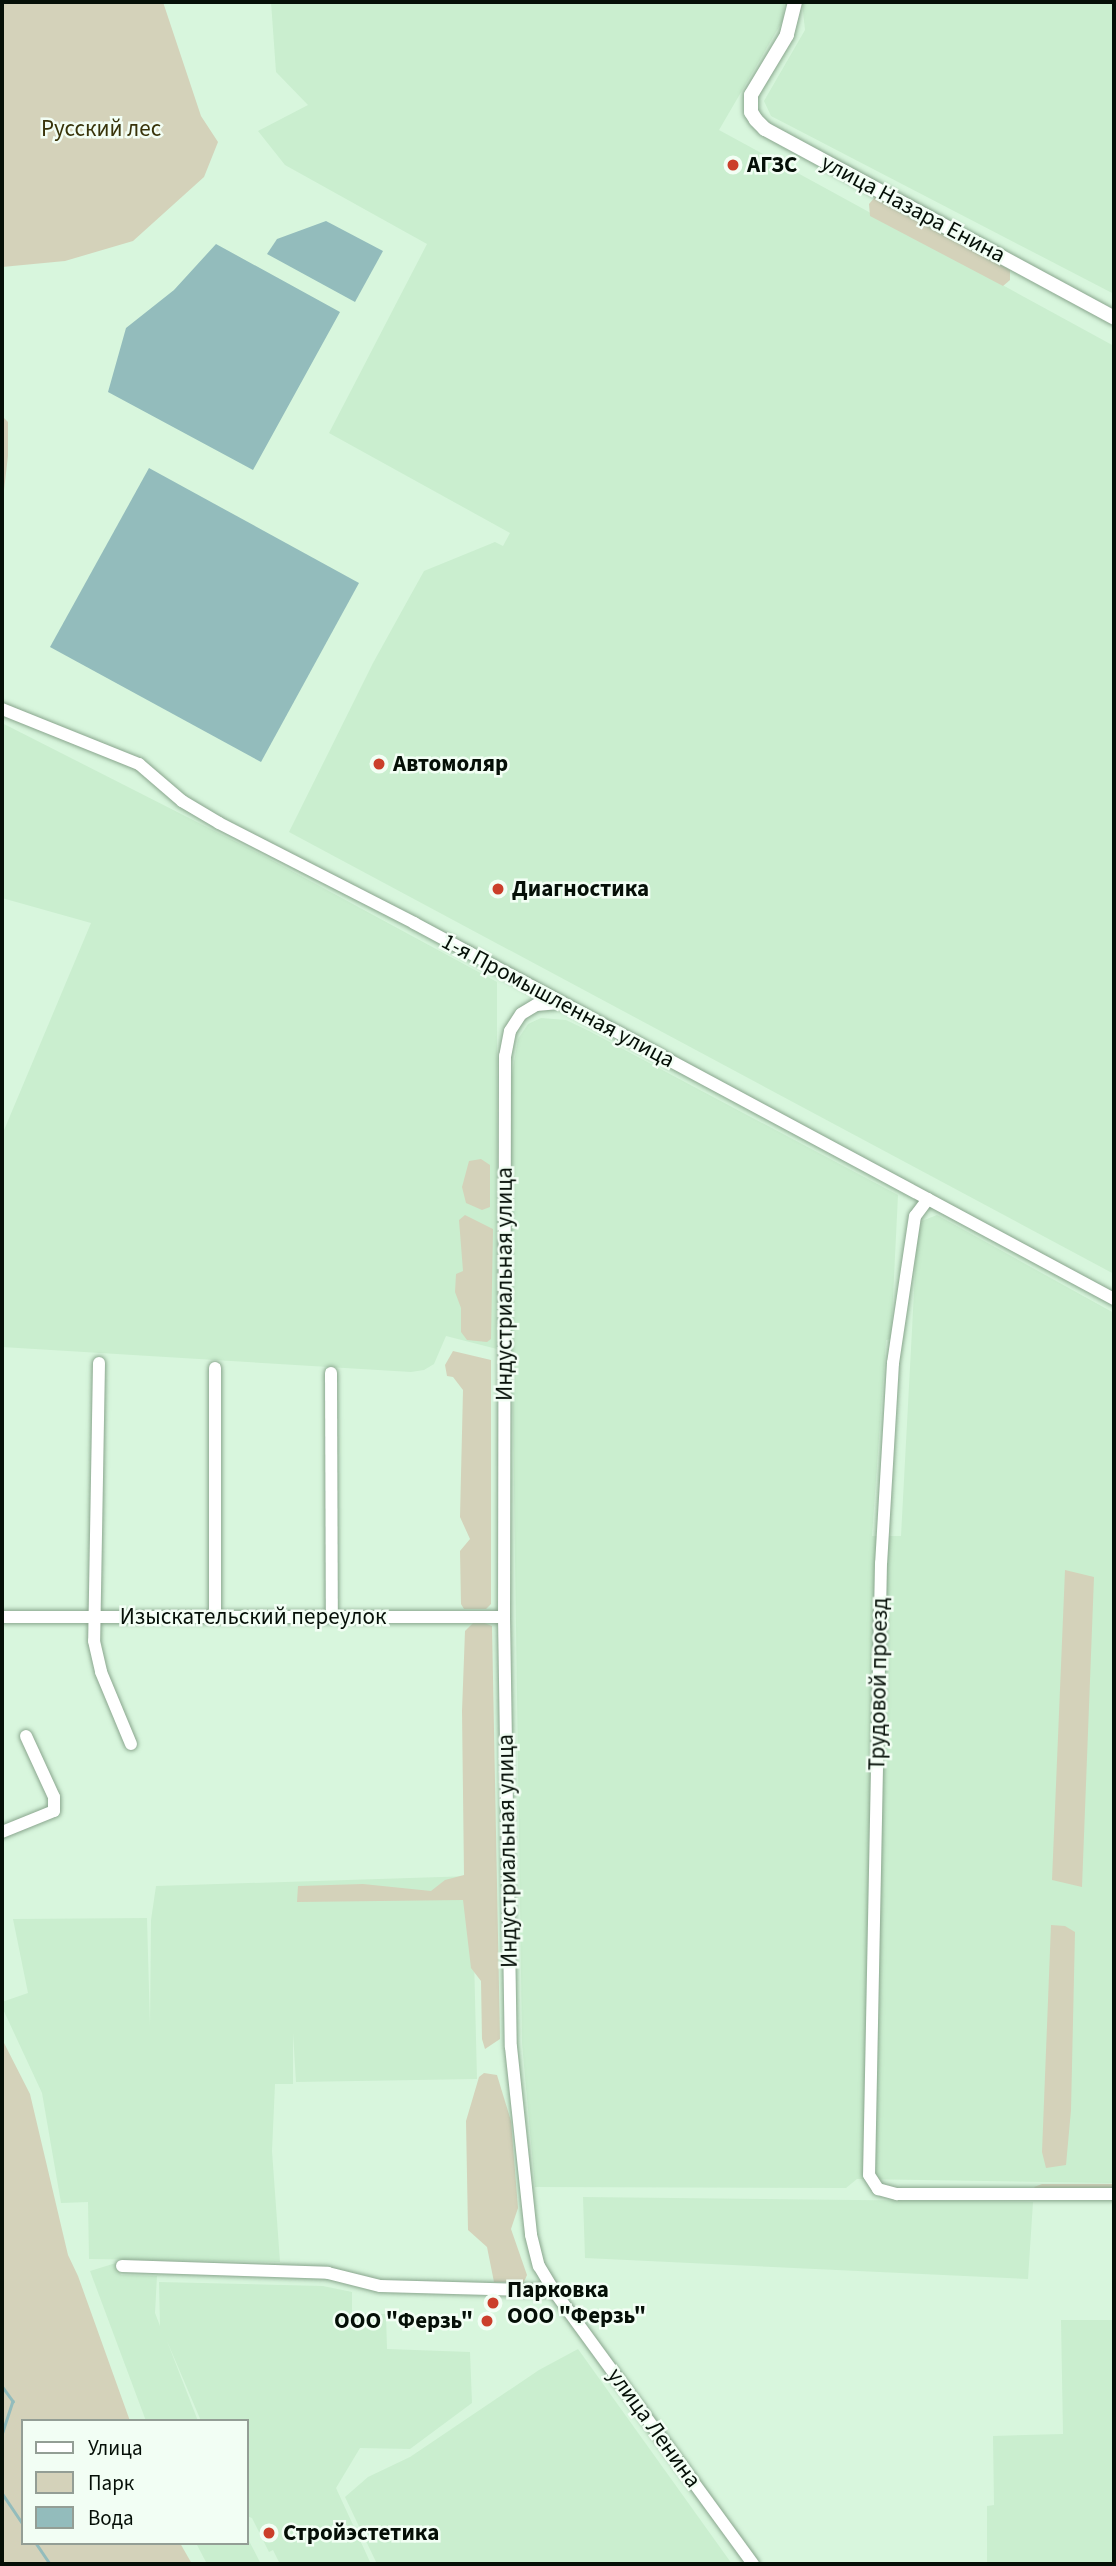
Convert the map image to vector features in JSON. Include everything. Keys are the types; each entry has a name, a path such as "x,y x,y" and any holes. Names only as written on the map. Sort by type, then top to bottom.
{"main road":[{"name":"улица Назара Енина","path":"795,2 787,35 751,95 751,112 765,129 1114,318"}],"street":[{"name":"1-я Промышленная улица","path":"2,709 139,764 182,801 219,823 363,896 1114,1299"},
{"name":"Индустриальная улица","path":"554,2291 539,2266 531,2235 512,2054 504,1617 505,1056 510,1031 521,1014 536,1005 559,1003"},
{"name":"Трудовой проезд","path":"928,1199 915,1216 893,1353 881,1563 869,2175 878,2189 897,2194 1114,2194"},
{"path":"99,1363 95,1655 131,1744"},
{"path":"215,1368 215,1617"},
{"path":"331,1373 332,1617"},
{"name":"Изыскательский переулок","path":"2,1617 504,1617"},
{"path":"2,1832 54,1811 54,1797 26,1737"},
{"path":"122,2266 328,2273 380,2286 554,2291"},
{"name":"улица Ленина","path":"554,2291 753,2564"}],"shaded area":[{"path":"271,2 784,2 783,20 719,130 1114,346 1114,1274 289,832 373,663 424,571 495,542 503,546 510,533 329,433 427,244 285,165 258,131 308,105 276,72"},
{"path":"802,2 1114,2 1114,294 771,116 764,101 805,30"},
{"path":"2,723 266,857 497,982 497,1349 446,1336 434,1364 424,1370 411,1372 2,1347 2,1135 91,923 2,898"},
{"path":"541,1018 566,1020 589,1031 898,1195 891,1339 886,1340 872,1536 901,1536 917,1236 922,1221 937,1215 1114,1313 1114,2183 857,2179 846,2188 535,2187 522,2043 509,1144 511,1080 518,1039 528,1024"},
{"path":"472,1876 477,2079 296,2082 293,2033 293,2084 275,2084 272,2151 280,2262 89,2259 88,2202 61,2203 42,2093 2,2007 2,2002 28,1993 13,1919 147,1918 150,2026 151,1920 156,1886"},
{"path":"583,2197 1033,2202 1028,2279 585,2258"},
{"path":"116,2263 121,2275 157,2276 155,2313 160,2326 159,2282 323,2286 352,2292 352,2313 386,2314 387,2349 470,2352 472,2403 410,2449 360,2448 336,2488 371,2564 280,2564 273,2550 269,2552 252,2518 248,2516 248,2419 200,2419 167,2341 197,2419 145,2419 90,2271"},
{"path":"1061,2320 1114,2320 1114,2564 987,2564 987,2506 994,2505 993,2436 1063,2434"},
{"path":"578,2349 732,2564 377,2564 345,2497 368,2477 410,2457 539,2370"},
{"path":"248,2539 261,2564 207,2564 197,2545 248,2545"}],"green space":[{"name":"Русский лес","path":"2,2 163,2 201,116 218,142 204,177 133,241 65,261 2,267"},
{"path":"875,197 1010,270 1010,280 1003,286 870,216 869,204"},
{"path":"2,416 8,422 8,456 2,507"},
{"path":"481,1159 490,1165 490,1207 482,1210 466,1203 462,1187 469,1161"},
{"path":"465,1215 493,1229 491,1339 487,1342 467,1340 461,1332 461,1308 455,1292 456,1274 463,1271 459,1220"},
{"path":"453,1351 491,1360 491,1604 486,1609 464,1609 461,1604 460,1551 470,1539 460,1517 463,1390 453,1377 447,1376 445,1365"},
{"path":"1065,1570 1094,1577 1082,1887 1052,1880"},
{"path":"482,1622 492,1626 500,2039 485,2049 482,2039 481,1981 471,1968 463,1900 297,1902 298,1886 363,1884 431,1891 445,1880 464,1875 462,1711 465,1631 473,1623"},
{"path":"1051,1925 1065,1926 1075,1932 1071,2110 1066,2165 1046,2168 1042,2152"},
{"path":"2,2039 30,2094 68,2255 129,2419 21,2419 21,2545 181,2545 192,2564 2,2564"},
{"path":"484,2073 497,2075 511,2121 518,2208 511,2229 527,2275 524,2282 494,2282 487,2247 468,2230 466,2121 479,2077"},
{"path":"1042,2184 1114,2184 1114,2190 1038,2191 1034,2187"}],"water":[{"path":"326,221 383,251 355,302 267,254 277,239"},
{"path":"216,244 340,312 253,470 108,392 126,328 174,290"},
{"path":"149,468 359,583 261,762 50,647"}],"waterway":[{"path":"2,2386 13,2401 2,2434"},
{"path":"2,2493 21,2521"},
{"path":"37,2545 50,2564"}],"place":[{"name":"АГЗС","path":"733,165"},
{"name":"Автомоляр","path":"379,764"},
{"name":"Диагностика","path":"498,889"},
{"name":"Парковка ООО \"Ферзь\"","path":"493,2303"},
{"name":"ООО \"Ферзь\"","path":"487,2321"},
{"name":"Стройэстетика","path":"269,2533"}]}
